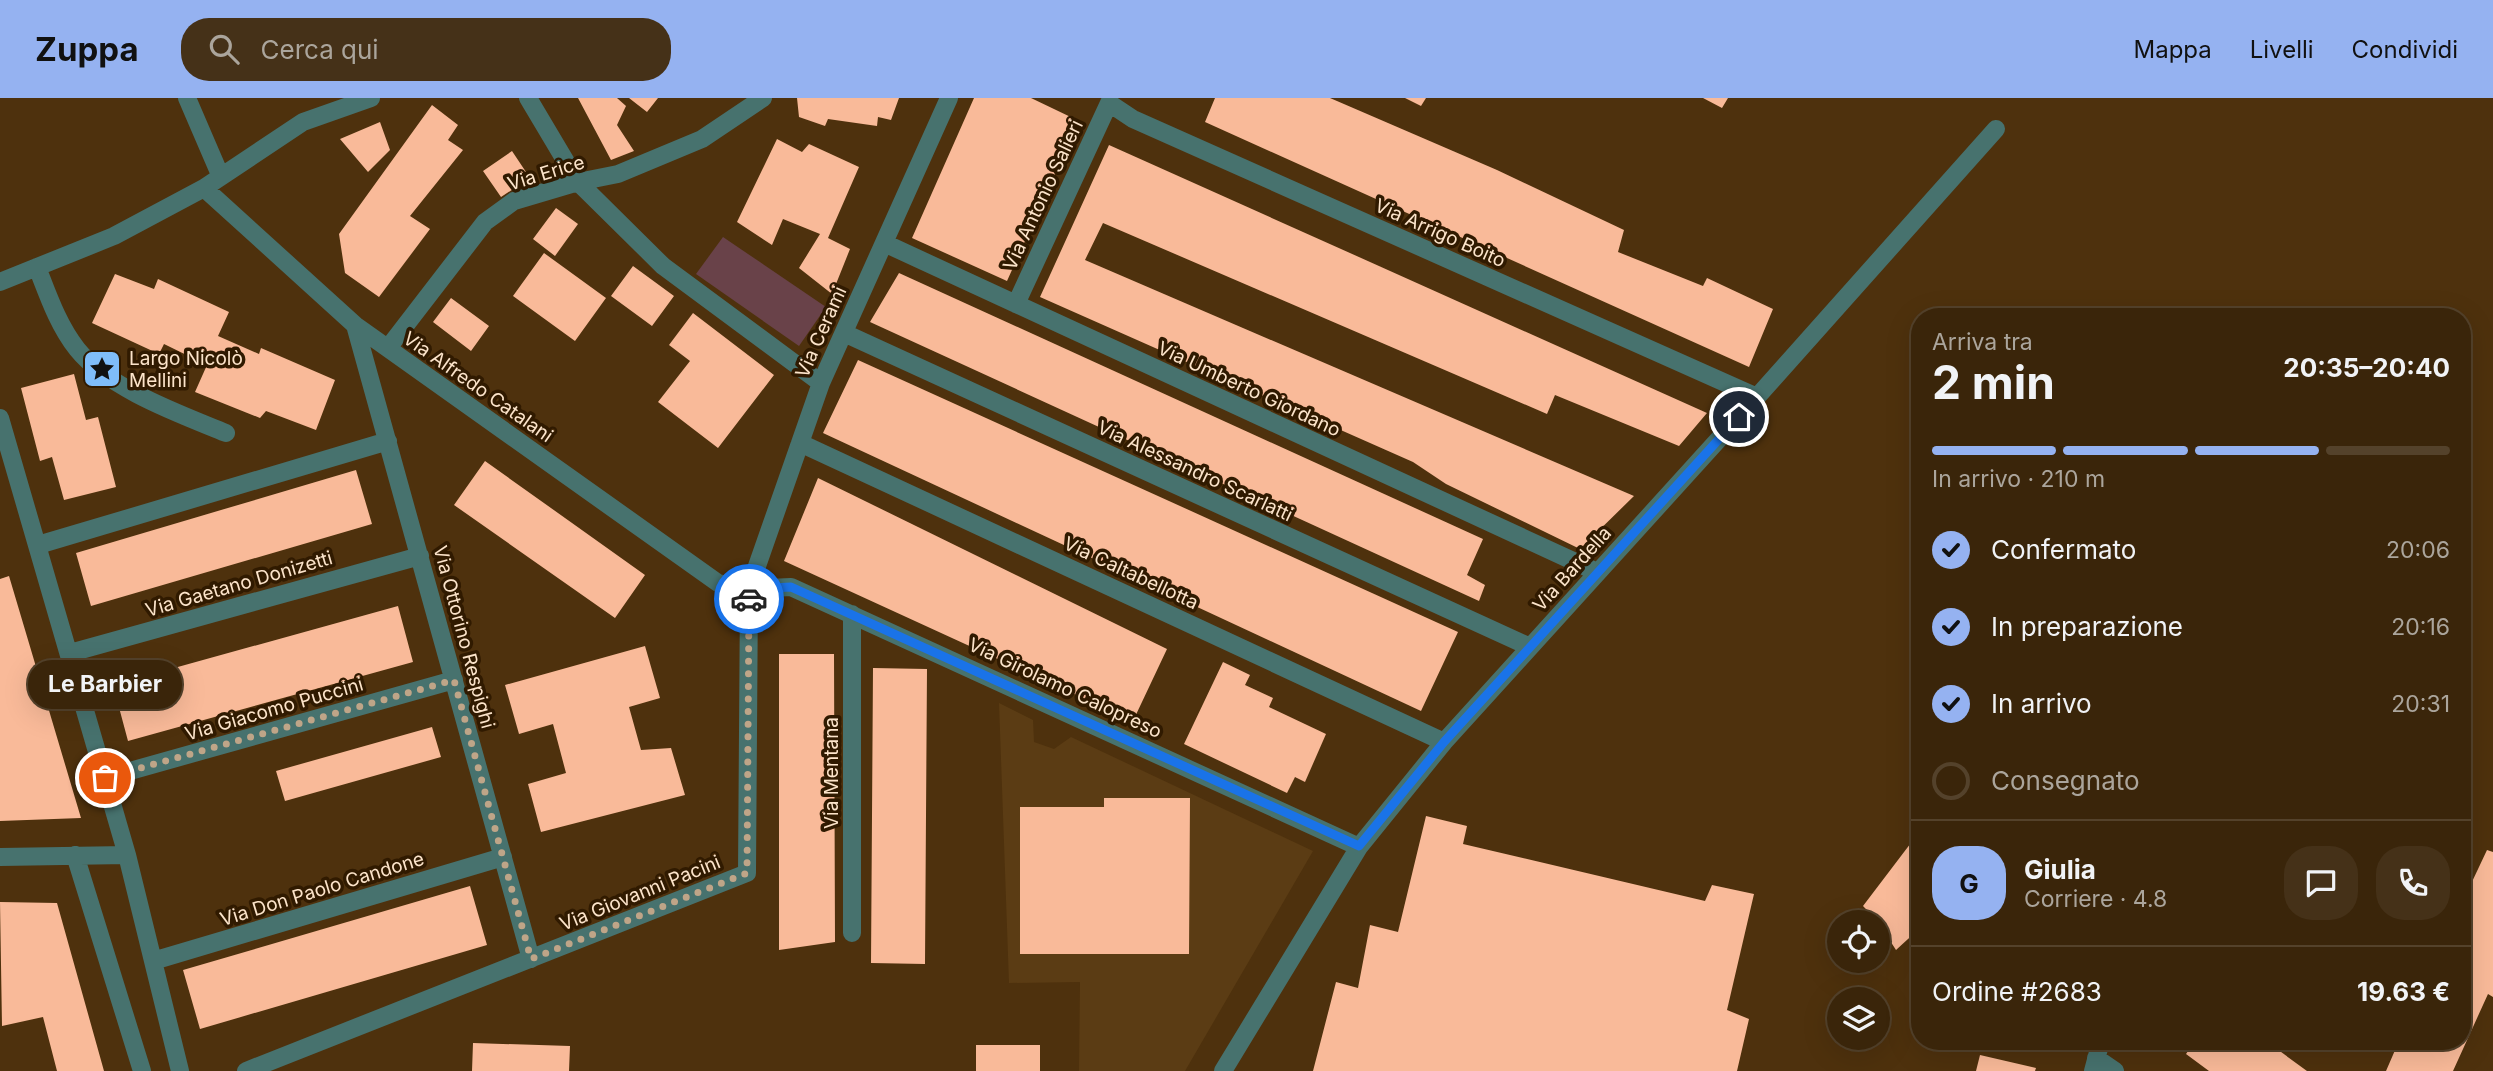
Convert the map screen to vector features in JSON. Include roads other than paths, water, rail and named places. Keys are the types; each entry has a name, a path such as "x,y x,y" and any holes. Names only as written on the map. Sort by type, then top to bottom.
{"street":[{"path":"187,98 221,177"},
{"path":"0,282 114,236 204,188 303,122 371,98"},
{"path":"528,98 578,182 663,266 821,383"},
{"name":"Via Erice","path":"388,348 485,222 514,201 578,182 618,174 702,139 764,98"},
{"name":"Via Cerami","path":"749,589 821,383 949,98"},
{"name":"Via Antonio Salieri","path":"1016,304 1108,100"},
{"name":"Via Arrigo Boito","path":"1108,100 1133,119 1757,397"},
{"name":"Via Bardella","path":"1223,1071 1359,846 1444,742 1996,129"},
{"name":"Via Alfredo Catalani","path":"204,188 355,325 719,583 749,589"},
{"name":"Via Umberto Giordano","path":"884,243 1597,572"},
{"path":"37,267 60,322 78,351 103,373 144,398 226,433"},
{"name":"Via Ottorino Respighi","path":"355,325 531,959"},
{"name":"Via Alessandro Scarlatti","path":"844,333 1530,647"},
{"path":"0,418 127,856 180,1071"},
{"path":"38,545 388,441"},
{"name":"Via Caltabellotta","path":"800,443 1444,742"},
{"name":"Via Gaetano Donizetti","path":"70,653 420,556"},
{"name":"Via Girolamo Calopreso","path":"749,589 791,587 1359,846"},
{"name":"Via Giovanni Pacini","path":"246,1071 747,873 749,589"},
{"name":"Via Mentana","path":"852,614 852,933"},
{"name":"Via Giacomo Puccini","path":"105,778 454,680"},
{"path":"75,855 142,1071"},
{"path":"0,857 127,856"},
{"name":"Via Don Paolo Candone","path":"153,961 503,857"},
{"path":"2097,1057 2115,1071"}],"place":[{"name":"Largo Nicolò Mellini","path":"102,369"},
{"name":"Le Barbier","path":"105,778"}]}
